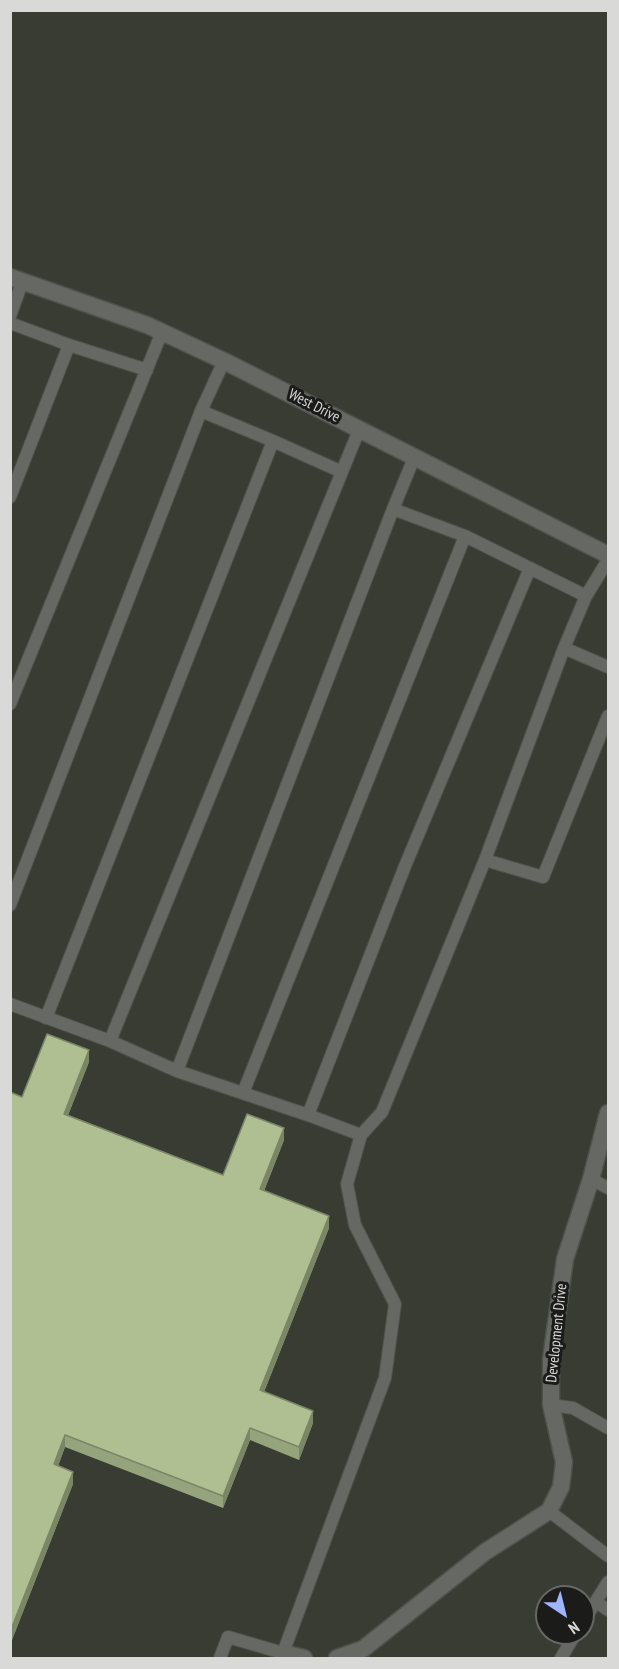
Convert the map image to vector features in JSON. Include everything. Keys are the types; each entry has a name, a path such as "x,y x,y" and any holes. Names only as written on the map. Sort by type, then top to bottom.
{"street":[{"name":"West Drive","path":"17,278 147,325 224,361 609,555"},
{"name":"Development Drive","path":"549,1510 561,1487 564,1462 551,1405 551,1359 565,1259 591,1179 609,1113"},
{"path":"337,1659 363,1649 485,1552 549,1510"},
{"path":"283,1656 304,1659"}],"lane":[{"path":"10,316 17,278"},
{"path":"10,323 147,370"},
{"path":"10,704 162,332"},
{"path":"10,497 69,345"},
{"path":"10,905 201,411 224,361"},
{"path":"201,411 342,472"},
{"path":"110,1041 360,430"},
{"path":"46,1018 273,441"},
{"path":"177,1071 414,458"},
{"path":"393,509 465,536 586,596"},
{"path":"243,1093 465,536"},
{"path":"220,1659 228,1637 283,1656 385,1378 395,1304 355,1224 347,1184 361,1135 382,1112 484,860 564,648 586,596 609,560"},
{"path":"308,1115 405,866 530,568"},
{"path":"564,648 609,667"},
{"path":"484,860 543,877 609,716"},
{"path":"10,1004 110,1041 177,1071 361,1135"},
{"path":"591,1179 609,1188"},
{"path":"551,1405 573,1408 609,1428"},
{"path":"549,1510 609,1556"},
{"path":"609,1582 596,1602 609,1610"},
{"path":"561,1659 569,1645"}],"shaded area":[{"path":"11,11 608,11 608,1658 11,1658"}],"building":[{"path":"47,1034 89,1050 64,1114 223,1175 247,1114 284,1128 260,1189 329,1216 260,1390 313,1411 299,1447 250,1428 223,1496 65,1435 54,1464 73,1472 10,1632 10,1092 22,1097"}]}
